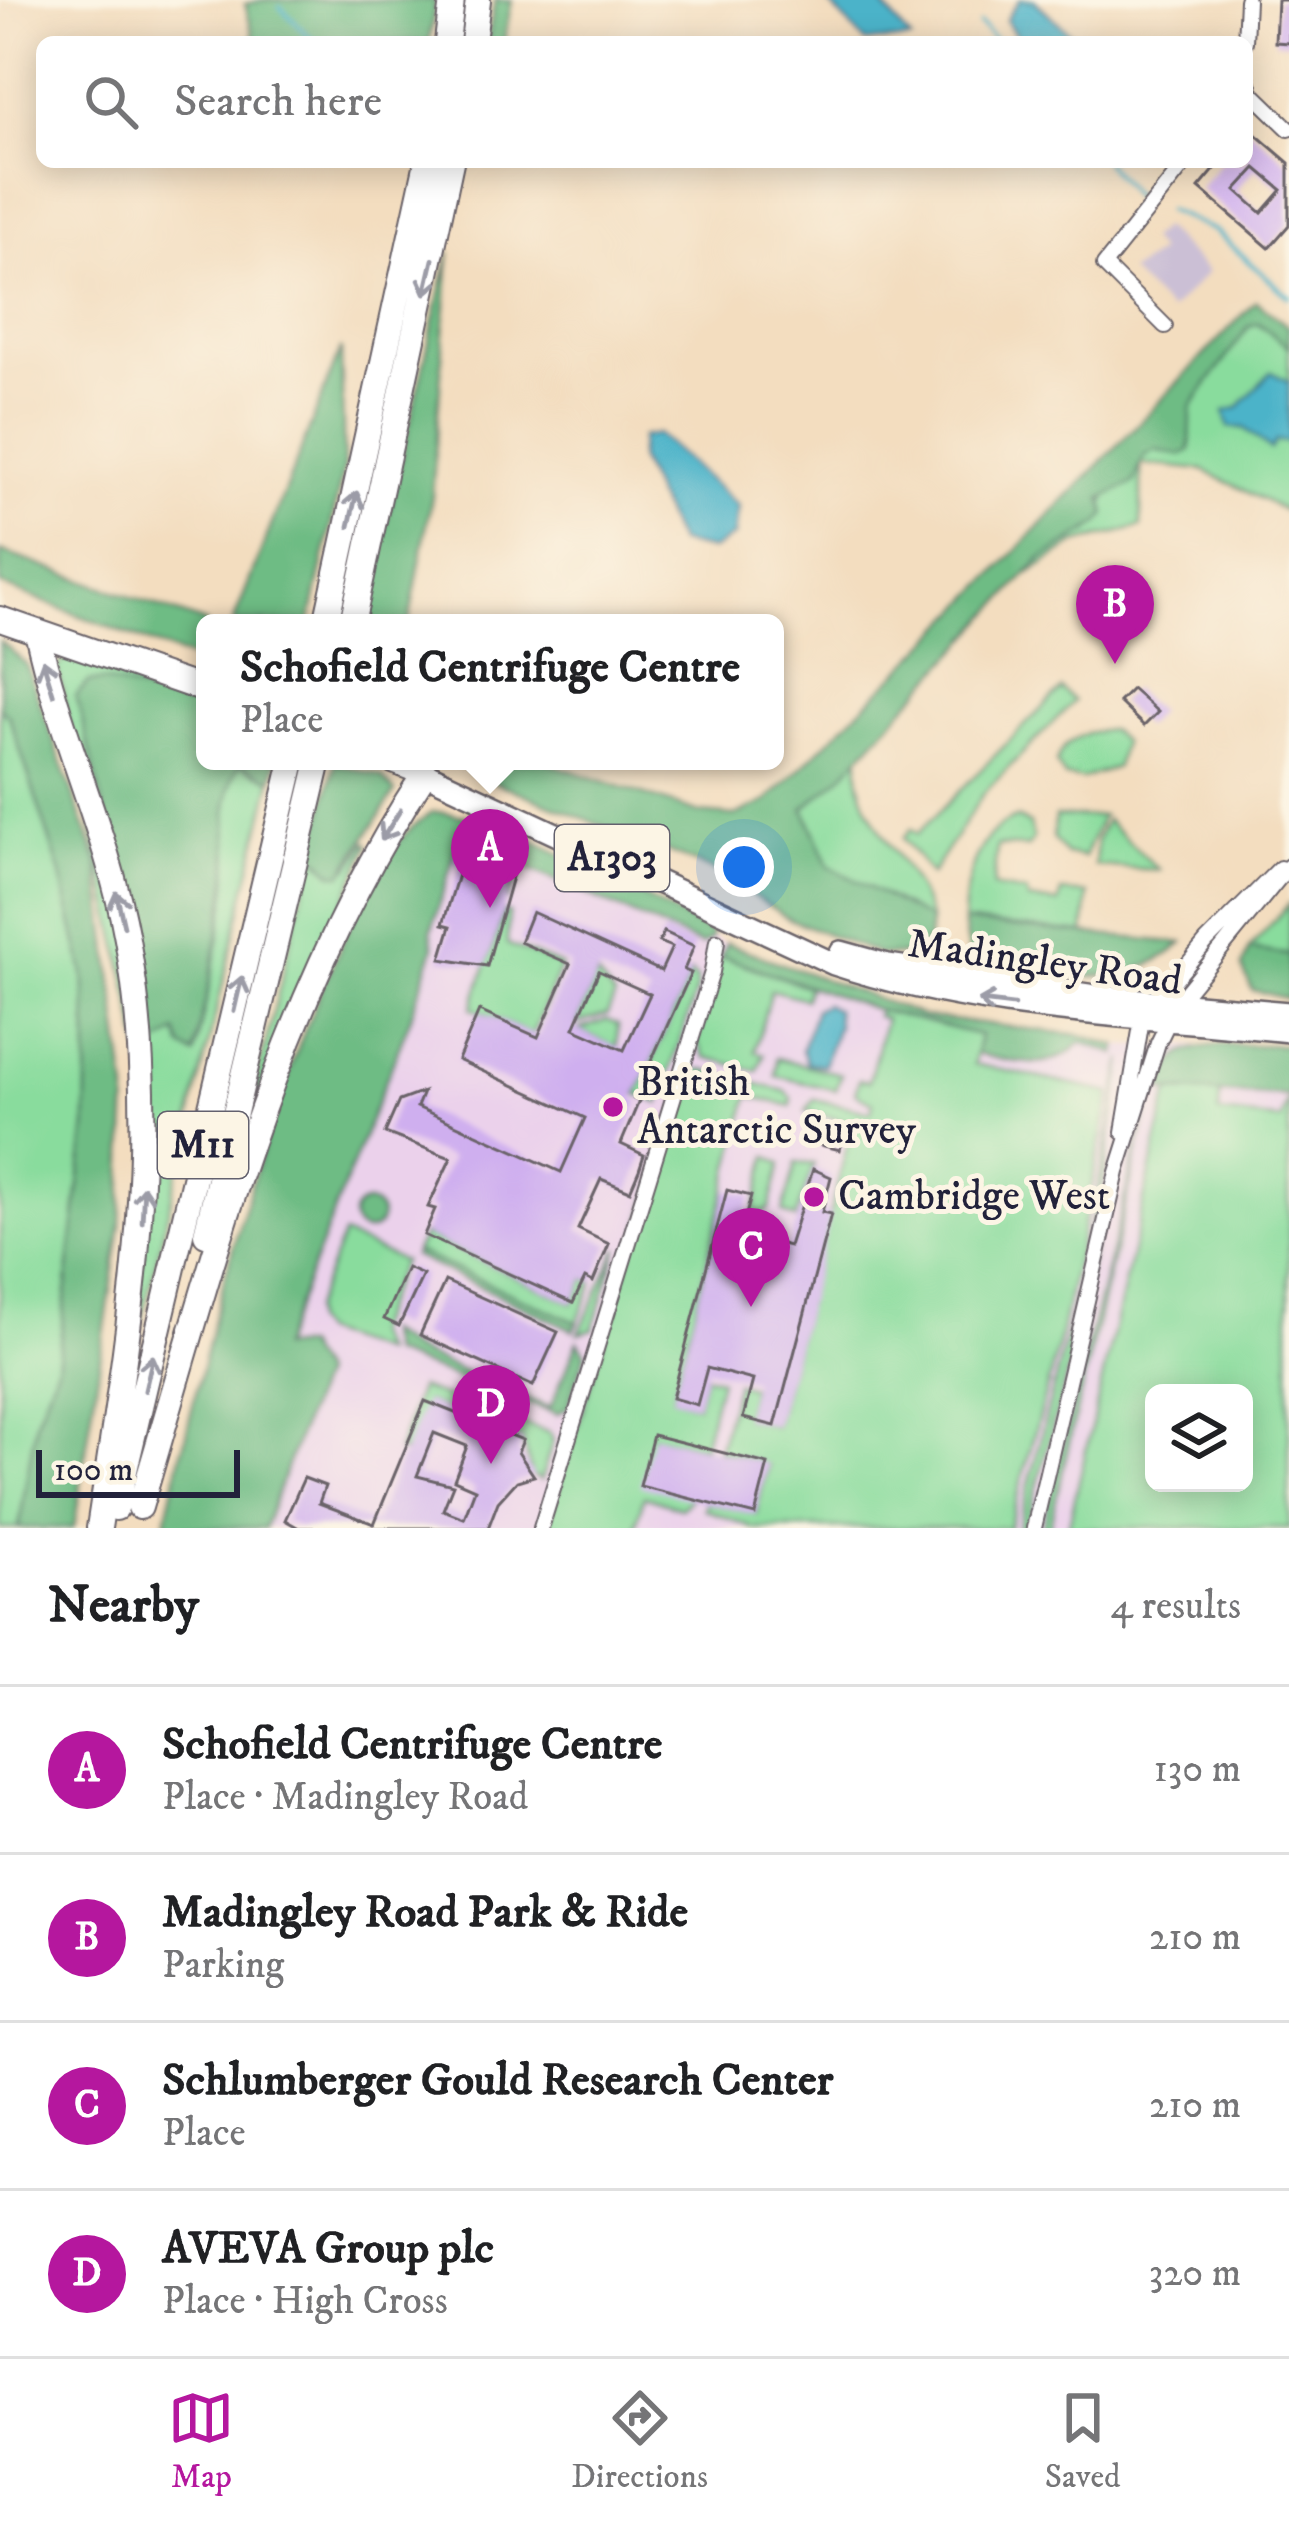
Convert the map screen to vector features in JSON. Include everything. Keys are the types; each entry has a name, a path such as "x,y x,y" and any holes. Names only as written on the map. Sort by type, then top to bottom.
{"highway":[{"path":"448,36 452,0"},
{"path":"473,36 478,0"},
{"path":"328,614 426,168"},
{"path":"354,614 450,168"},
{"path":"0,620 196,687"},
{"path":"37,632 113,876 143,1056 141,1233 99,1528"},
{"name":"M11","path":"112,1528 291,770"},
{"name":"M11","path":"138,1518 317,770"},
{"name":"Madingley Road","path":"417,770 425,773"},
{"path":"138,1518 262,1097 359,878 425,773"}],"main road":[{"name":"Madingley Road","path":"425,773 834,964 885,981 971,1000 1289,1013"},
{"name":"Madingley Road","path":"1172,1011 1289,1031"}],"street":[{"path":"1245,36 1247,0"},
{"path":"1253,93 1289,129"},
{"path":"1165,326 1104,265 1181,168"},
{"path":"1034,1528 1117,1172 1147,1010 1289,863"},
{"path":"1117,1172 1172,1011 1289,863"},
{"path":"541,1528 717,941"}],"shaded area":[{"path":"1162,227 1208,272 1170,311 1129,272 1159,252 1149,240"},
{"name":"Cambridge West","path":"466,818 537,846 753,958 926,1017 1080,1035 1118,1046 1289,1045 1289,1528 264,1528 321,1375 280,1350 434,948 431,932"}],"green space":[{"path":"264,0 436,0 430,36 253,36 245,4"},
{"path":"495,0 512,0 505,36 488,36"},
{"path":"450,251 432,496 411,614 365,614"},
{"path":"1256,301 1289,327 1289,347 1258,323 1249,326 1191,407 1190,450 1180,455 1155,450 1144,456 1134,483 1102,498 1106,514 1099,524 1040,560 840,778 804,808 829,866 930,920 928,940 912,955 880,955 789,919 715,871 468,770 570,770 700,813 735,816 767,801 922,649"},
{"path":"1257,323 1289,347 1289,382 1271,372 1238,408 1256,435 1289,442 1289,513 1203,470 1141,464 1141,527 1076,543 1023,578 1057,545 1090,531 1115,485 1143,457 1154,450 1180,455 1190,450 1191,407 1249,326"},
{"path":"341,348 344,466 312,614 237,614"},
{"path":"0,551 196,620 196,661 0,585"},
{"path":"0,641 26,664 98,863 127,1092 121,1225 74,1528 19,1528 36,1421 57,1367 86,1127 84,973 60,871 9,716 0,708"},
{"path":"68,657 196,696 196,705 161,694 76,696 120,864 177,1031 195,1054 226,897 229,791 236,770 251,770 272,780 135,1349 153,1102 57,667"},
{"path":"105,681 196,706 196,770 237,770 227,807 227,881 194,1055 182,1047 177,1032 152,1048 140,953 76,696 88,682"},
{"path":"1061,689 1074,701 984,793 931,875 903,838 911,829 917,834"},
{"path":"0,708 9,716 61,871 84,973 88,1037 86,1127 57,1367 36,1421 19,1528 0,1528"},
{"path":"1110,730 1123,742 1116,767 1083,779 1065,777 1056,763 1064,748 1085,734"},
{"path":"861,751 863,795 930,920 829,866 804,808"},
{"path":"252,770 275,770 272,780"},
{"path":"333,770 381,776 395,792 342,874 331,872 313,852"},
{"path":"432,812 461,816 533,841 712,933 710,940 701,945 523,866 507,901 519,855 460,836 431,932 434,948 410,1019 280,1348 304,1346 321,1375 264,1528 164,1528 235,1240 305,1029 372,879 397,842"},
{"path":"1102,816 1084,857 1066,854 1053,839 1055,817"},
{"path":"1016,818 1030,824 1033,839 1028,847 997,846 993,887 1027,893 1028,900 1059,903 1061,892 1088,894 1084,933 963,922 969,876 981,847"},
{"path":"1106,820 1159,870 1095,866 1097,839"},
{"path":"367,842 244,1130 313,852 331,872 350,867"},
{"path":"1289,904 1289,955 1249,949"},
{"path":"504,912 509,913 507,944 561,966 532,1035 472,1008"},
{"path":"963,922 1183,943 1135,970 1058,975 970,964"},
{"path":"726,943 926,1017 1080,1035 1118,1046 1117,1054 1081,1042 1071,1052 1046,1062 976,1053 980,1035 878,1010 721,956"},
{"path":"1249,949 1289,955 1289,999 1252,990 1242,967"},
{"path":"721,956 808,987 805,999 771,990 755,1051 764,1055 757,1071 705,1057 697,1042"},
{"path":"691,973 697,979 696,991 660,1103 637,1094"},
{"path":"597,976 615,997 607,1015 576,1024"},
{"path":"878,1010 981,1035 974,1064 1111,1093 1058,1347 1009,1528 754,1528 704,1509 705,1502 756,1514 768,1465 718,1451 736,1383 751,1387 744,1418 775,1426 853,1123 806,1111 814,1099 871,1112 873,1102 855,1093 859,1079 869,1081 885,1019 876,1016"},
{"path":"607,1020 618,1025 617,1047 578,1030"},
{"path":"1220,1045 1289,1045 1289,1096 1162,1090 1180,1055"},
{"path":"777,1058 841,1074 836,1090 776,1076"},
{"path":"1123,1059 1082,1316 1026,1528 1018,1528 1079,1286"},
{"path":"1159,1061 1049,1528 1042,1528"},
{"path":"700,1069 785,1091 792,1098 791,1106 749,1096 673,1397 697,1405 705,1375 720,1379 703,1447 653,1436 691,1498 681,1508 644,1496 635,1528 546,1528 687,1075"},
{"path":"1169,1091 1220,1092 1219,1113 1281,1120 1289,1096 1289,1528 1068,1528"},
{"path":"768,1156 781,1164 770,1208 762,1213 754,1210"},
{"path":"796,1163 814,1164 795,1219 783,1212"},
{"path":"367,1203 377,1207 381,1217 377,1227 367,1231 357,1227 353,1217 357,1207"},
{"path":"343,1235 402,1261 372,1333 382,1353 322,1333 312,1323 312,1310"},
{"path":"424,1235 573,1303 585,1278 593,1282 577,1323 415,1251"},
{"path":"618,1247 593,1329 579,1333"},
{"path":"415,1251 578,1323 574,1330 413,1256"},
{"path":"385,1332 412,1350 550,1408 578,1341 586,1353 568,1408 557,1414 390,1354"},
{"path":"419,1388 550,1433 553,1441 541,1480 532,1476 523,1440 426,1402 405,1452 398,1451"}],"water":[{"path":"826,0 879,0 908,36 859,36"},
{"path":"1019,0 1034,0 1073,36 1016,36 1006,20"},
{"path":"1271,372 1289,382 1289,442 1276,441 1270,449 1244,428 1229,427 1225,411 1238,408"},
{"path":"657,434 738,506 734,536 712,550 678,543 638,458 641,437"},
{"path":"825,1004 836,1010 837,1026 824,1065 807,1063 802,1050 815,1009"}],"building":[{"path":"1277,0 1289,0 1289,43 1275,42"},
{"path":"1253,132 1289,163 1289,225 1269,248 1199,188 1216,168 1253,168","holes":["1256,168 1282,190 1262,213 1236,190"]},
{"path":"1132,689 1158,712 1144,726 1119,702"},
{"path":"460,841 517,859 487,966 441,959 451,926 443,924 461,865 454,862"},
{"name":"British Antarctic Survey","path":"532,912 661,971 672,947 659,942 664,932 694,946 684,970 691,973 634,1099 639,1101 621,1144 644,1155 639,1170 630,1191 601,1179 578,1229 609,1244 593,1282 585,1278 573,1303 424,1235 435,1209 428,1207 451,1158 385,1133 399,1101 423,1092 417,1107 561,1172 585,1118 458,1060 479,1011 538,1037 570,964 520,942","holes":["599,971 650,994 624,1050 574,1028"]},
{"path":"820,1128 844,1134 840,1150 816,1144"},
{"path":"813,1169 831,1177 822,1212 831,1214 775,1426 743,1418 753,1380 707,1368 697,1405 672,1398 727,1190 751,1196 741,1234 789,1246"},
{"path":"407,1268 423,1275 399,1326 384,1319"},
{"path":"445,1281 558,1332 533,1386 420,1335"},
{"path":"425,1401 523,1440 518,1452 534,1476 517,1481 498,1502 488,1528 299,1528 285,1520 304,1478 325,1486 319,1503 374,1524","holes":["434,1433 467,1446 454,1480 475,1489 464,1518 443,1510 453,1485 417,1476"]},
{"path":"653,1435 768,1464 755,1515 640,1486"}],"waterway":[{"path":"280,7 309,36"},
{"path":"980,24 991,36"},
{"path":"1110,168 1134,196"},
{"path":"1167,210 1215,231 1289,297"}],"place":[{"name":"Madingley Road Park & Ride","path":"1115,664"},
{"name":"Schofield Centrifuge Centre","path":"490,908"},
{"name":"British Antarctic Survey","path":"613,1107"},
{"name":"Cambridge West","path":"814,1197"},
{"name":"Schlumberger Gould Research Center","path":"751,1307"},
{"name":"AVEVA Group plc","path":"491,1464"}]}
